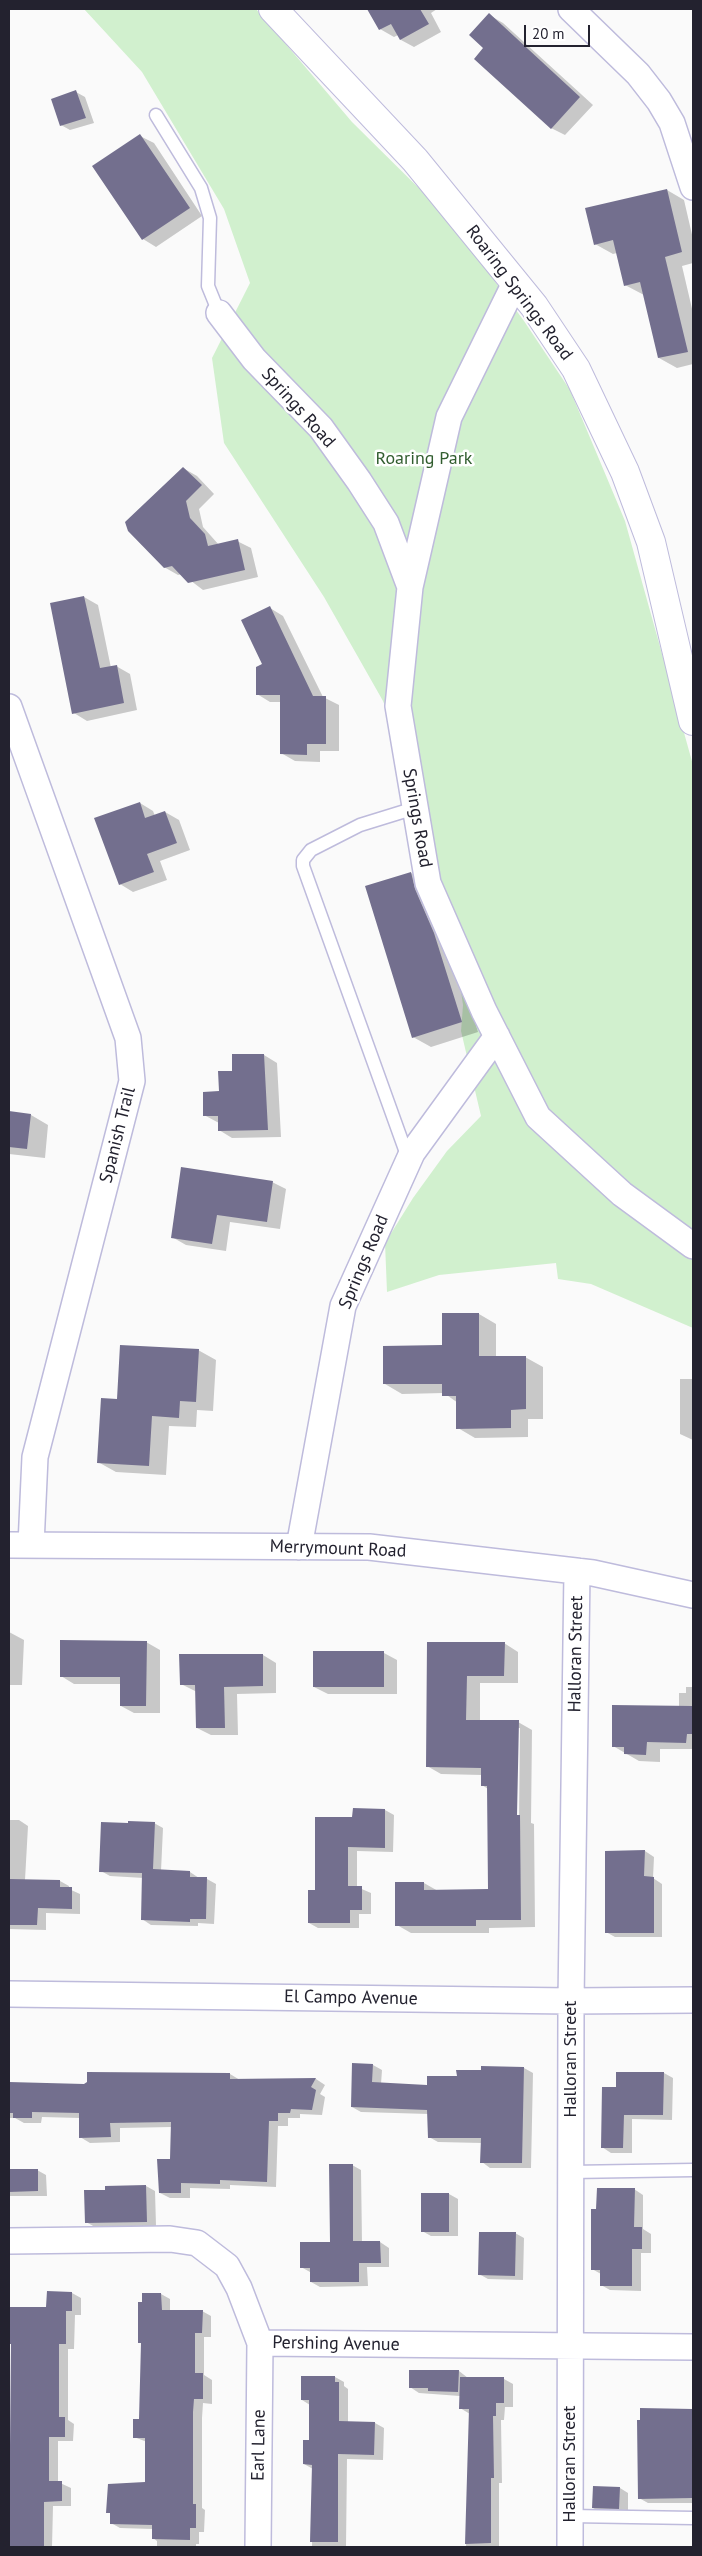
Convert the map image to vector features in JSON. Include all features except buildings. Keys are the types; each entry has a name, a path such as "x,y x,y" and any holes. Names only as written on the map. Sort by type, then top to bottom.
{"street":[{"name":"Roaring Springs Road","path":"273,9 415,160 534,306 576,369 625,472 651,542 693,721"},
{"path":"571,9 638,74 659,101 672,123 693,187"},
{"name":"Springs Road","path":"515,283 449,417 410,587 398,706 428,883 497,1036 538,1117 622,1194 693,1246"},
{"name":"Springs Road","path":"219,312 254,359 322,428 359,481 386,523 410,587"},
{"name":"Spanish Trail","path":"9,707 128,1038 132,1081 36,1457 20,1545"},
{"name":"Springs Road","path":"299,1547 343,1306 409,1160 497,1036"},
{"name":"Merrymount Road","path":"20,1545 369,1547 577,1571 693,1595"},
{"name":"Halloran Street","path":"570,2547 571,2001 577,1571"},
{"name":"El Campo Avenue","path":"9,1994 571,2001 693,2000"},
{"name":"Pershing Avenue","path":"9,2241 170,2239 197,2243 228,2266 239,2288 260,2343 693,2347"},
{"name":"Earl Lane","path":"258,2547 260,2343"}],"lane":[{"path":"156,115 201,188 210,218 208,286 219,312"},
{"path":"409,1160 303,866 303,860 311,850 360,825 415,808"},
{"path":"571,2172 693,2170"},
{"path":"570,2516 693,2518"}],"green space":[{"name":"Roaring Park","path":"84,9 256,9 352,122 446,215 524,321 570,390 625,521 693,765 693,1328 591,1284 558,1279 556,1263 439,1275 387,1292 385,1243 413,1198 447,1151 481,1116 461,1031 463,1005 457,964 397,737 383,701 324,597 224,443 212,358 250,283 224,209 142,72"}]}
